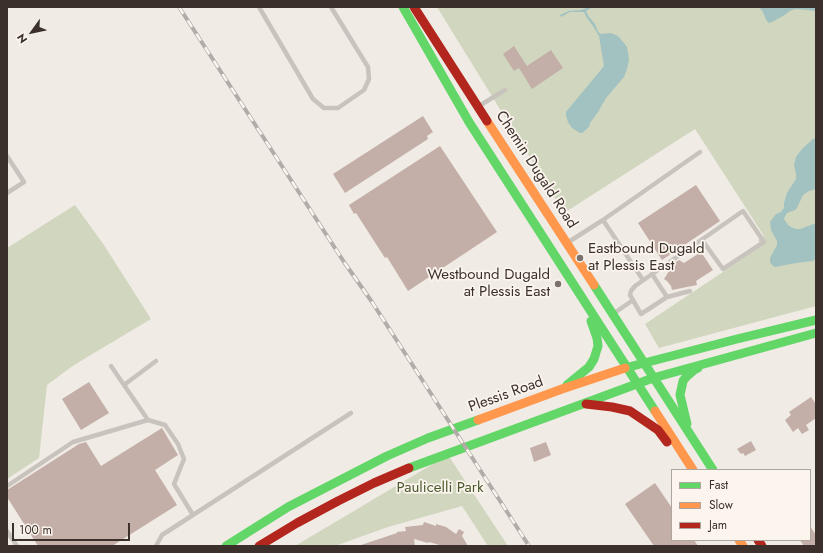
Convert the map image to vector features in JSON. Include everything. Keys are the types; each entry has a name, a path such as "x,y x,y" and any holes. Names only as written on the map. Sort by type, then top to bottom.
{"main road":[{"name":"Chemin Dugald Road","path":"403,7 469,122 691,469"},
{"name":"Chemin Dugald Road","path":"414,7 712,469"},
{"path":"469,122 472,113 478,107"},
{"path":"552,252 567,243"},
{"path":"562,389 589,367 594,359 598,346 597,338 583,299"},
{"name":"Plessis Road","path":"226,546 288,506 387,456 428,438 562,389 644,363 816,320"},
{"path":"259,546 338,501 420,463 653,378 816,333"},
{"path":"690,435 680,395 683,381 694,370 711,362"},
{"path":"583,404 630,410 658,430 681,460 691,469"}],"lane":[{"path":"259,7 313,99 324,108 338,108 364,90 369,79 368,67 331,7"},
{"path":"478,107 505,90"},
{"path":"567,243 603,220 700,152"},
{"path":"7,156 24,182 7,193"},
{"path":"690,291 666,297 641,314 630,296 630,291 643,280 743,212 764,242 723,269 702,240"},
{"path":"603,220 643,280"},
{"path":"652,274 666,297"},
{"path":"613,314 633,300"},
{"path":"124,385 156,361"},
{"path":"111,366 148,420"},
{"path":"156,546 162,535 351,412"},
{"path":"7,486 74,442 148,420 165,425 178,444 184,459 174,484 193,515"},
{"path":"7,532 17,546"}],"green space":[{"path":"437,7 816,7 816,306 659,348 645,324 762,246 758,240 764,236 695,129 564,213"},
{"path":"75,205 104,245 151,319 74,365 47,385 39,458 7,479 7,248"},
{"name":"Paulicelli Park","path":"448,455 508,546 488,546 462,506 388,527 335,546 295,546"}],"water":[{"path":"592,7 586,11 595,24 598,32 601,34 611,33 618,36 627,47 629,60 624,77 606,98 589,127 580,133 572,128 568,122 566,112 604,66 599,36 584,12 570,12 561,17 560,15 569,11 581,10"},
{"path":"759,7 816,7 816,11 796,9 769,23"},
{"path":"816,138 816,189 803,195 797,208 787,213 784,219 788,225 796,229 816,223 816,258 813,261 775,267 770,262 770,258 777,245 777,241 771,230 770,222 776,214 781,212 784,208 787,193 796,179 794,165 796,157 802,149"}],"building":[{"path":"514,46 527,66 551,50 563,68 532,89 519,68 514,71 503,54"},
{"path":"423,116 433,132 427,136 428,139 345,193 333,174"},
{"path":"440,146 497,232 408,291 387,257 385,258 356,213 354,214 349,205"},
{"path":"696,185 720,221 662,260 638,223"},
{"path":"701,252 713,270 696,281 697,285 672,290 671,286 664,279 674,263 679,260 684,263"},
{"path":"89,382 109,413 81,430 62,399"},
{"path":"811,397 816,404 816,418 806,425 809,430 802,434 798,428 793,432 785,420 791,415 789,412"},
{"path":"162,428 178,455 155,470 177,505 112,546 38,546 7,497 7,490 79,444 86,442 101,466"},
{"path":"751,441 756,450 745,456 743,453 741,454 737,449"},
{"path":"546,442 551,455 534,462 530,448"},
{"path":"655,483 671,507 671,541 695,541 698,546 654,546 625,504"},
{"path":"424,522 436,526 436,524 446,527 456,534 459,529 464,532 462,536 468,546 443,546 414,539 415,546 361,546 397,532 406,531 405,527 423,525"},
{"path":"811,528 816,535 816,544 812,546 804,546 801,541 811,541"}],"railway":[{"path":"179,7 344,262 372,302 529,546"}],"traffic: fast":[{"path":"403,7 469,122 655,411"},
{"path":"594,285 712,469"},
{"path":"625,368 816,320"},
{"path":"567,385 589,367 594,359 598,346 591,321"},
{"path":"409,468 653,378 816,333"},
{"path":"687,424 680,395 683,381 698,368"},
{"path":"226,546 288,507 387,456 428,438 478,420"}],"traffic: slow":[{"path":"487,121 594,285"},
{"path":"478,420 562,389 625,368"},
{"path":"655,411 692,469"},
{"path":"740,541 743,546"}],"traffic: jam":[{"path":"414,7 487,121"},
{"path":"586,404 630,411 658,430 667,442"},
{"path":"259,546 338,501 409,468"},
{"path":"759,541 762,546"}],"place":[{"name":"Eastbound Dugald at Plessis East","path":"580,258"},
{"name":"Westbound Dugald at Plessis East","path":"558,284"}]}
